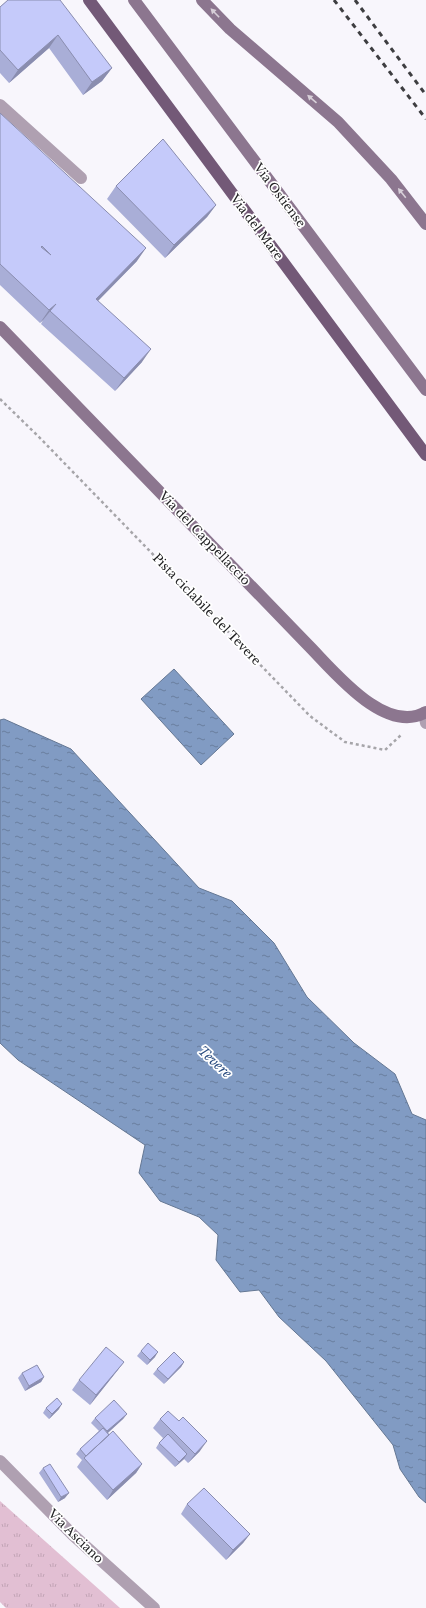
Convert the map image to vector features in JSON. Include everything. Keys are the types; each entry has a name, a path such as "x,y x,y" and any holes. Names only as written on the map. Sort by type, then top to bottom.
{"main road":[{"name":"Via del Mare","path":"89,0 426,454"},
{"name":"Via Ostiense","path":"134,0 426,390"},
{"path":"202,0 230,29 338,122 391,179 426,224"},
{"name":"Via del Cappellaccio","path":"0,327 308,645 359,695 375,707 395,715 406,717 425,716"}],"street":[{"path":"0,105 81,178"},
{"name":"Via Asciano","path":"0,1461 73,1535 154,1608"}],"path":[{"name":"Pista ciclabile del Tevere","path":"0,399 39,437 310,716 345,742 385,750 402,734"}],"green space":[{"path":"0,1501 120,1608 6,1608 0,1602"}],"water":[{"path":"174,669 234,734 201,765 141,699"},
{"name":"Tevere","path":"4,719 71,749 199,888 232,901 274,943 307,997 354,1043 395,1074 412,1114 426,1120 426,1503 419,1497 400,1469 393,1445 326,1361 279,1317 259,1290 240,1292 216,1260 218,1235 199,1217 160,1201 139,1173 145,1145 18,1060 0,1043 0,720"}],"building":[{"path":"8,0 60,0 112,68 92,82 58,35 18,70 0,50 0,7"},
{"path":"0,113 146,248 96,299 151,349 124,378 50,311 56,304 49,310 0,264"},
{"path":"163,139 216,205 174,245 116,186"},
{"path":"148,1343 158,1352 150,1360 141,1351"},
{"path":"106,1347 124,1362 96,1395 79,1380"},
{"path":"174,1352 184,1362 168,1379 157,1369"},
{"path":"37,1365 44,1377 29,1386 22,1373"},
{"path":"57,1398 62,1404 52,1414 46,1408"},
{"path":"114,1400 127,1414 107,1431 95,1418"},
{"path":"168,1411 179,1421 183,1417 207,1441 195,1454 160,1419"},
{"path":"103,1428 109,1435 86,1456 80,1449"},
{"path":"113,1431 142,1464 113,1490 84,1458"},
{"path":"168,1434 187,1454 179,1462 159,1443"},
{"path":"50,1464 69,1493 61,1497 43,1468"},
{"path":"204,1488 250,1534 233,1550 187,1504"}],"railway":[{"path":"334,0 426,119"},
{"path":"355,0 426,95"}]}
